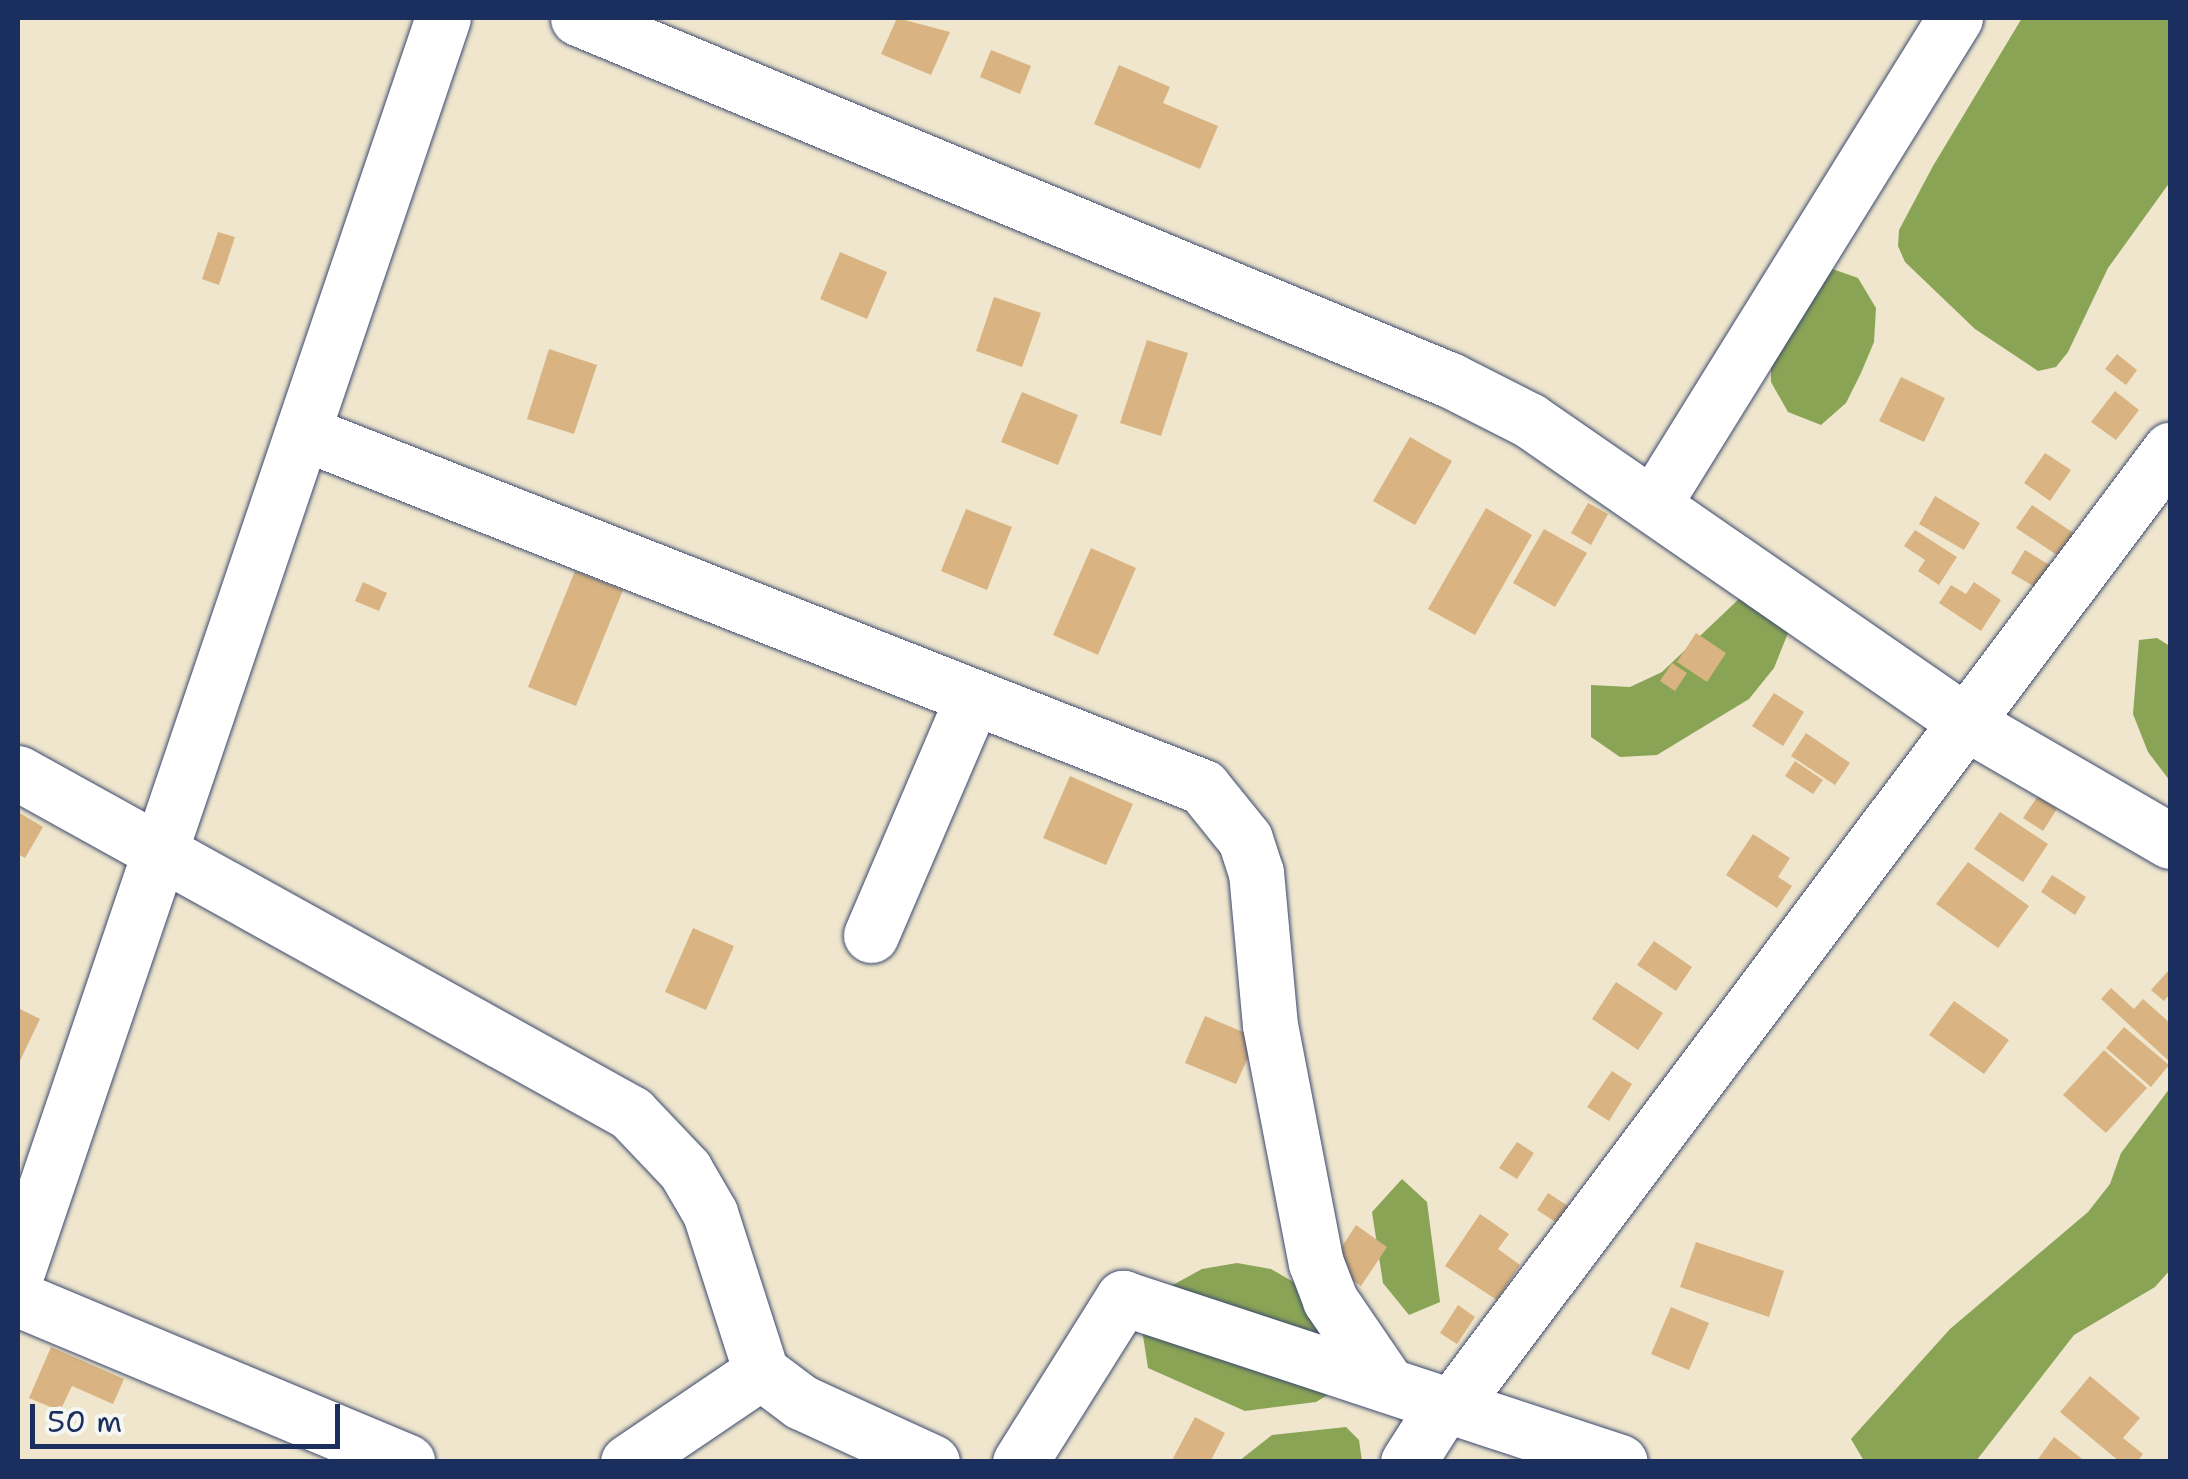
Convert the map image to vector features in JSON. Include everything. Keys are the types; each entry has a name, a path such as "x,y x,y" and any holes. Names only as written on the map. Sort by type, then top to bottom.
{"street":[{"path":"18,1269 170,834 444,18"},
{"path":"578,18 1450,380 1528,420 1970,725 2170,841"},
{"path":"1654,504 1955,18"},
{"path":"304,433 1188,781 1228,812 1256,872 1270,1025 1309,1238 1330,1300 1388,1385"},
{"path":"1408,1462 1970,725 2170,450"},
{"path":"871,935 973,697"},
{"path":"18,772 170,834 631,1113 685,1170 710,1213 761,1372 801,1402 932,1462"},
{"path":"1020,1462 1123,1298 1620,1462"},
{"path":"18,1299 312,1444 408,1462"},
{"path":"628,1462 761,1372"}],"green space":[{"path":"2022,18 2170,18 2170,182 2108,268 2068,352 2056,367 2038,371 1975,329 1905,262 1898,246 1899,230 1933,166"},
{"path":"1824,266 1858,278 1876,308 1874,342 1861,373 1846,403 1821,425 1788,412 1771,382 1771,347"},
{"path":"1762,577 1788,602 1788,633 1774,668 1749,699 1657,755 1620,757 1591,737 1591,685 1630,687 1662,672"},
{"path":"2157,638 2170,646 2170,781 2148,752 2133,714 2139,640"},
{"path":"2170,1088 2170,1270 2155,1287 2074,1335 1976,1461 1864,1461 1851,1439 1950,1329 2088,1212 2110,1184 2121,1153"},
{"path":"1402,1179 1427,1202 1440,1302 1409,1315 1383,1283 1372,1212"},
{"path":"1237,1263 1271,1269 1361,1321 1350,1382 1316,1402 1245,1411 1148,1368 1138,1304 1202,1269"},
{"path":"1346,1427 1359,1440 1362,1461 1239,1461 1272,1435"}],"building":[{"path":"897,18 950,32 931,75 881,54"},
{"path":"991,50 1031,66 1020,94 980,77"},
{"path":"1119,65 1170,87 1163,103 1218,126 1200,169 1094,124"},
{"path":"218,232 235,237 219,285 202,279"},
{"path":"840,252 887,272 867,319 820,299"},
{"path":"994,297 1041,313 1022,367 976,351"},
{"path":"1147,340 1188,353 1161,436 1120,423"},
{"path":"549,349 597,365 574,434 527,419"},
{"path":"2117,354 2137,370 2126,385 2105,369"},
{"path":"1901,377 1945,398 1924,442 1879,421"},
{"path":"2115,391 2139,410 2116,440 2091,422"},
{"path":"1022,392 1078,415 1058,465 1001,442"},
{"path":"1410,437 1452,461 1415,525 1373,501"},
{"path":"2045,453 2071,470 2050,501 2024,483"},
{"path":"1935,496 1980,523 1964,550 1919,524"},
{"path":"1588,503 1608,514 1591,545 1571,533"},
{"path":"2032,505 2081,538 2066,561 2016,528"},
{"path":"1486,508 1532,535 1475,635 1428,609"},
{"path":"966,509 1012,527 987,590 941,571"},
{"path":"1544,529 1587,553 1555,607 1513,583"},
{"path":"1915,530 1957,557 1939,585 1918,571 1925,560 1904,546"},
{"path":"1091,548 1136,568 1098,655 1053,635"},
{"path":"2025,550 2059,571 2045,593 2011,573"},
{"path":"575,571 623,590 576,706 528,687"},
{"path":"363,582 387,593 379,611 355,601"},
{"path":"1974,582 2001,600 1981,631 1939,603 1951,585 1966,594"},
{"path":"1696,633 1726,653 1707,682 1677,662"},
{"path":"1672,663 1687,673 1675,691 1660,681"},
{"path":"1774,693 1804,712 1783,746 1752,726"},
{"path":"1806,733 1850,763 1835,785 1791,756"},
{"path":"1795,761 1823,780 1813,794 1785,776"},
{"path":"1070,776 1133,804 1106,865 1043,838"},
{"path":"2038,796 2057,809 2043,831 2023,818"},
{"path":"18,812 43,827 25,858 18,854"},
{"path":"2000,812 2048,844 2023,882 1974,849"},
{"path":"1753,834 1790,858 1778,877 1792,886 1777,908 1726,875"},
{"path":"1968,862 2029,906 1998,948 1936,904"},
{"path":"2052,875 2086,897 2075,915 2041,892"},
{"path":"693,928 734,946 706,1010 665,992"},
{"path":"1654,941 1692,967 1676,991 1637,965"},
{"path":"2170,969 2170,994 2164,1001 2151,990"},
{"path":"1616,982 1663,1013 1638,1050 1592,1019"},
{"path":"2111,988 2134,1009 2143,999 2170,1023 2170,1062 2101,999"},
{"path":"1954,1001 2009,1040 1984,1074 1929,1035"},
{"path":"18,1008 40,1019 18,1065"},
{"path":"1205,1016 1257,1038 1236,1084 1185,1063"},
{"path":"2124,1027 2169,1065 2151,1087 2106,1048"},
{"path":"2104,1050 2147,1088 2106,1133 2063,1095"},
{"path":"1612,1071 1632,1084 1609,1121 1587,1107"},
{"path":"1517,1142 1534,1153 1517,1179 1499,1168"},
{"path":"1548,1193 1568,1206 1557,1223 1537,1210"},
{"path":"1480,1214 1509,1234 1498,1249 1520,1265 1497,1300 1445,1266"},
{"path":"1356,1225 1387,1247 1361,1286 1330,1265"},
{"path":"1696,1242 1784,1271 1769,1317 1680,1287"},
{"path":"1458,1305 1475,1317 1457,1344 1440,1333"},
{"path":"1671,1307 1709,1323 1689,1370 1651,1354"},
{"path":"51,1347 124,1379 113,1404 72,1386 60,1411 29,1398"},
{"path":"2090,1376 2140,1418 2123,1438 2143,1454 2137,1462 2120,1462 2060,1412"},
{"path":"1195,1417 1225,1433 1210,1462 1171,1462"},
{"path":"2054,1437 2086,1462 2036,1462"}]}
